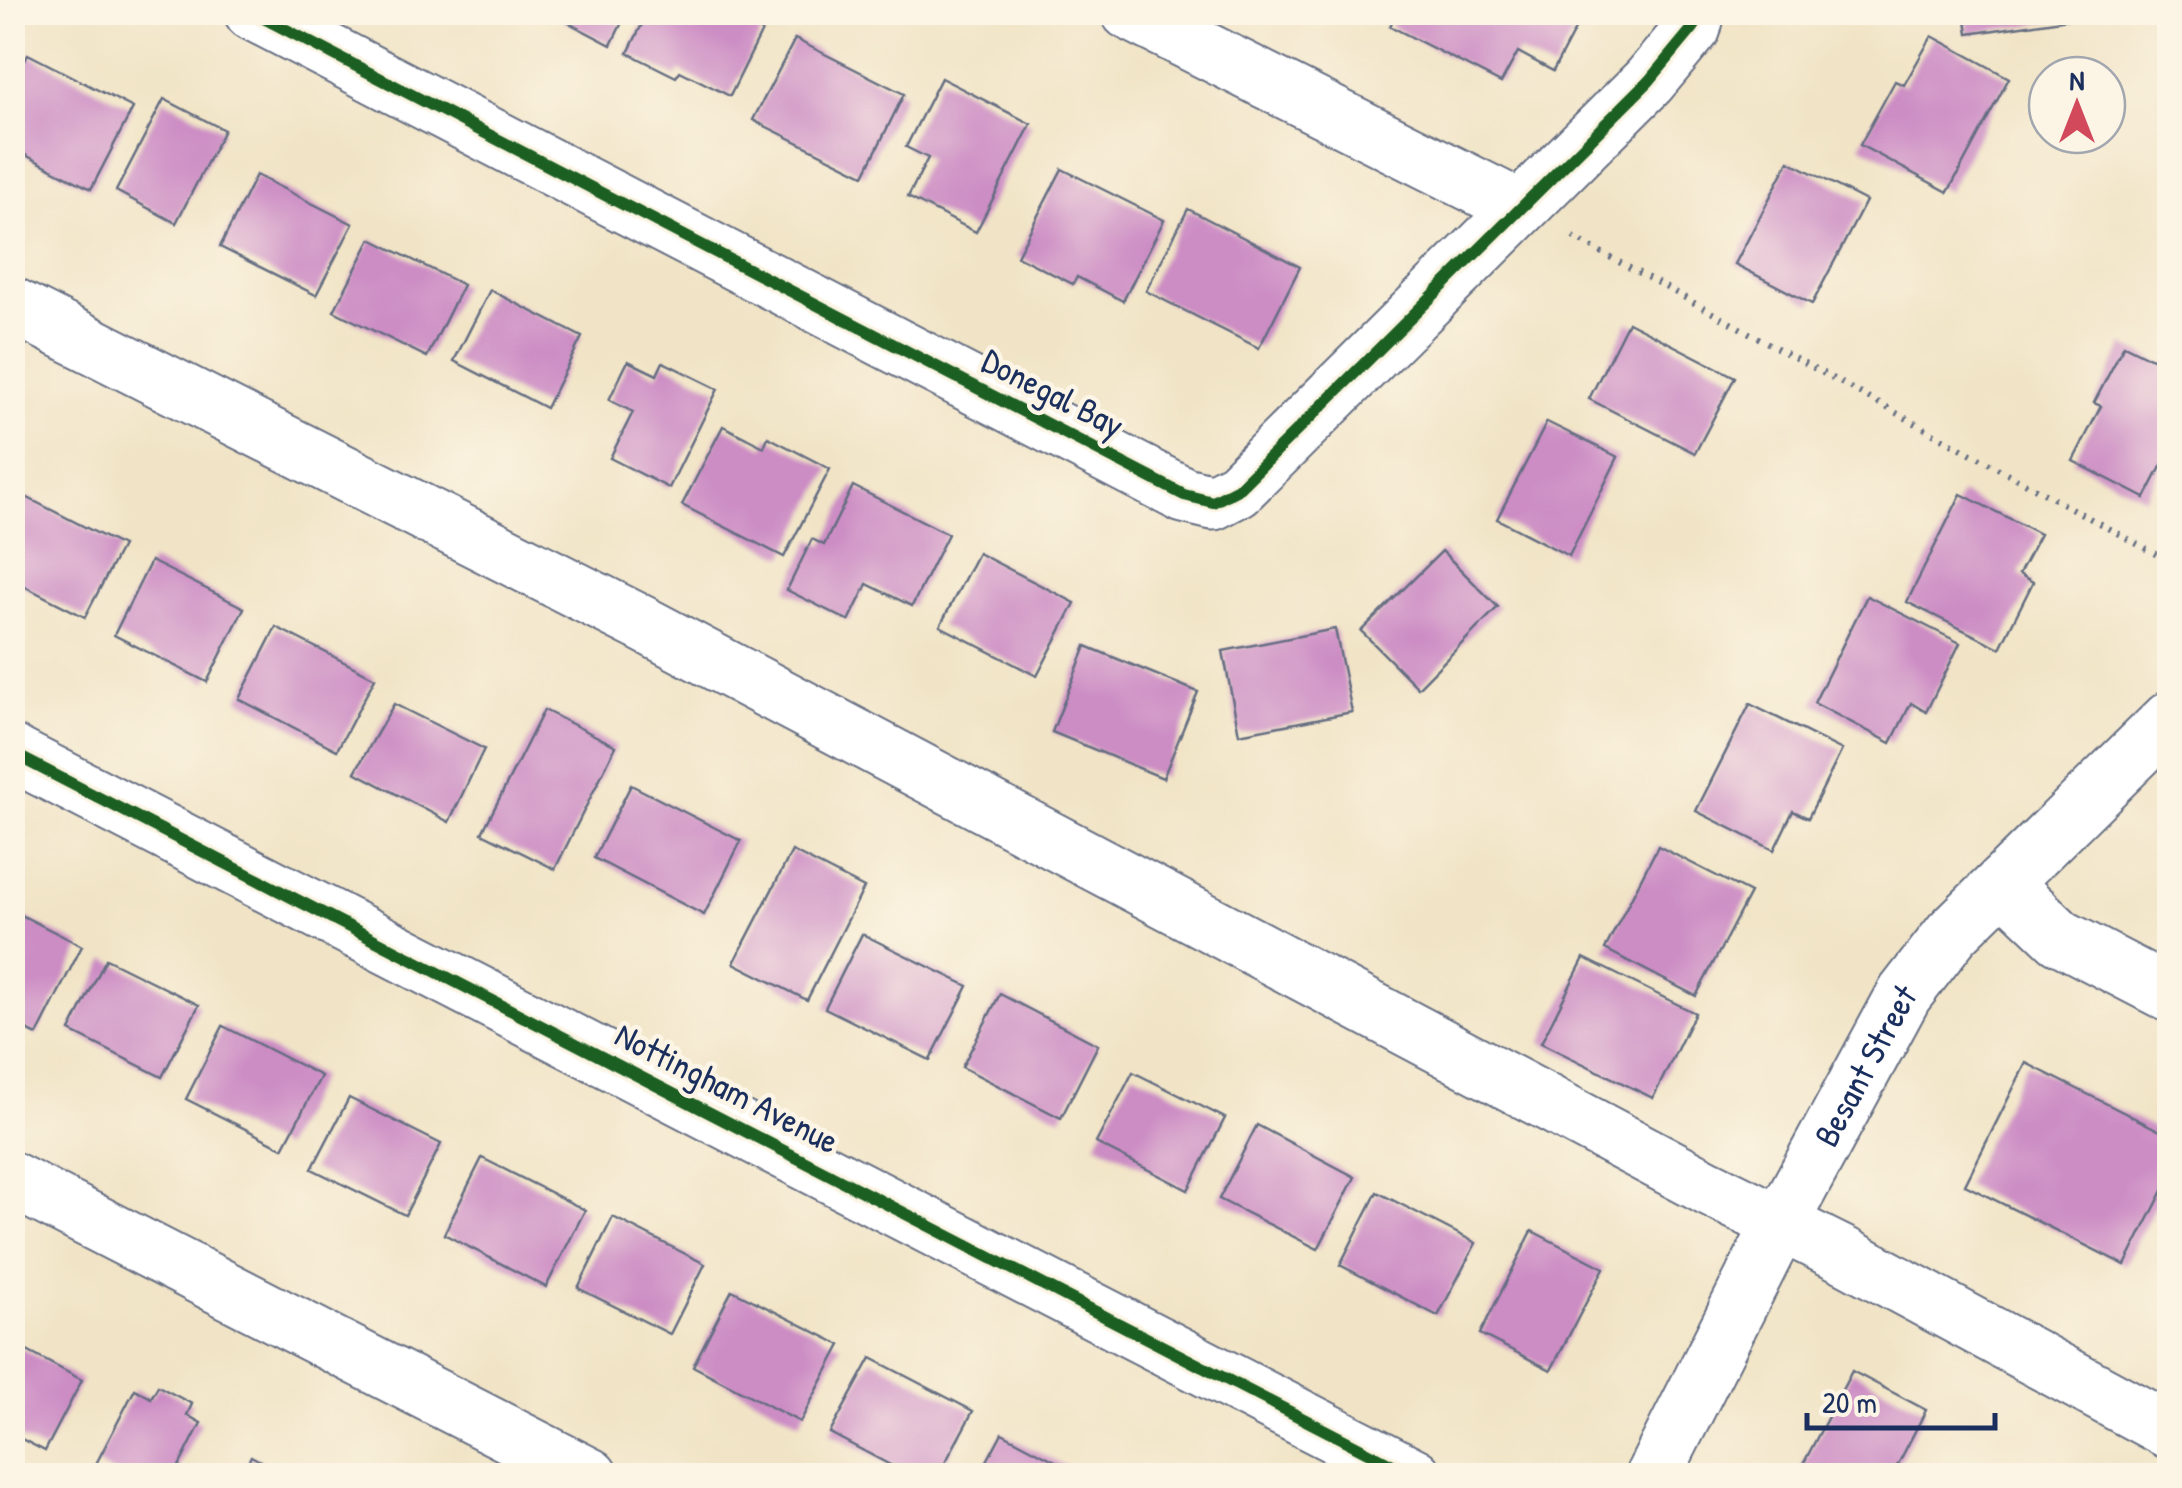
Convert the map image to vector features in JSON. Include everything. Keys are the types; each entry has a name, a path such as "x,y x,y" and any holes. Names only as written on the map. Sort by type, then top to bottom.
{"street":[{"name":"Donegal Bay","path":"252,12 1166,486 1213,502 1238,488 1649,81 1694,28 1697,12"},
{"path":"1129,12 1520,208"},
{"path":"12,306 641,622 2170,1431"},
{"name":"Besant Street","path":"1652,1476 1780,1224 1904,996 1952,932 2170,720"},
{"name":"Nottingham Avenue","path":"12,753 1414,1476"},
{"path":"2003,883 2060,937 2170,994"},
{"path":"12,1180 590,1476"}],"path":[{"path":"1520,208 2170,562"}],"building":[{"path":"548,12 627,12 611,45"},
{"path":"648,12 770,15 730,96 680,71 676,77 628,53"},
{"path":"1397,12 1584,12 1553,71 1518,52 1501,83 1390,26"},
{"path":"1965,12 2074,12 2075,18 1968,34"},
{"path":"1932,36 2009,78 1948,192 1860,145 1895,81 1904,85"},
{"path":"795,39 904,94 864,175 753,120"},
{"path":"28,54 133,108 91,189 12,148 12,85"},
{"path":"941,78 1031,124 976,232 908,197 928,158 906,147"},
{"path":"164,99 224,130 176,223 116,191"},
{"path":"1789,161 1866,201 1812,304 1735,264"},
{"path":"1062,169 1164,220 1123,301 1077,277 1073,284 1017,256"},
{"path":"256,175 353,224 316,295 220,247"},
{"path":"1188,209 1300,267 1259,348 1146,291"},
{"path":"371,239 463,285 427,357 334,311"},
{"path":"490,290 582,337 546,408 454,361"},
{"path":"1628,322 1735,377 1695,453 1589,399"},
{"path":"2124,345 2170,368 2170,449 2145,498 2073,461 2101,406 2094,403"},
{"path":"628,361 657,375 663,362 718,389 669,488 610,458 633,412 609,400"},
{"path":"1547,422 1618,457 1569,556 1497,519"},
{"path":"723,426 764,447 768,437 830,469 784,557 682,505"},
{"path":"853,486 948,534 912,606 867,584 849,621 787,590 812,539 824,545"},
{"path":"1961,494 2040,534 2019,574 2033,582 2000,648 1907,602"},
{"path":"26,497 122,546 85,617 12,580 12,523"},
{"path":"1442,551 1498,607 1418,688 1361,631"},
{"path":"978,553 1075,603 1037,676 940,626"},
{"path":"151,561 244,608 207,682 114,635"},
{"path":"1867,596 1960,643 1926,712 1911,703 1891,743 1814,703"},
{"path":"276,627 375,678 337,750 239,699"},
{"path":"1335,629 1352,712 1239,734 1223,651"},
{"path":"1086,646 1198,692 1163,778 1052,732"},
{"path":"394,704 484,749 449,822 355,772"},
{"path":"1750,704 1842,750 1808,818 1793,811 1774,850 1696,811"},
{"path":"544,710 616,746 555,869 482,833"},
{"path":"631,785 741,841 704,915 594,858"},
{"path":"1658,846 1750,893 1696,996 1605,949"},
{"path":"792,851 864,888 807,1000 734,963"},
{"path":"12,914 82,946 37,1035 12,1023"},
{"path":"862,934 968,986 930,1060 825,1008"},
{"path":"1584,958 1695,1013 1653,1098 1541,1043"},
{"path":"106,959 199,1005 162,1077 70,1031"},
{"path":"1000,994 1098,1045 1061,1118 962,1067"},
{"path":"223,1026 321,1076 283,1148 186,1099"},
{"path":"2026,1063 2170,1136 2170,1177 2125,1265 1965,1185"},
{"path":"1133,1072 1225,1118 1188,1190 1096,1143"},
{"path":"349,1098 441,1144 405,1215 312,1169"},
{"path":"1257,1125 1355,1177 1318,1249 1219,1199"},
{"path":"482,1158 585,1210 546,1287 444,1234"},
{"path":"1377,1192 1476,1243 1438,1316 1340,1265"},
{"path":"613,1217 705,1264 670,1334 578,1288"},
{"path":"1532,1231 1604,1268 1551,1370 1480,1334"},
{"path":"732,1290 841,1345 800,1422 693,1366"},
{"path":"12,1343 82,1380 45,1451 12,1434"},
{"path":"871,1358 973,1411 938,1476 911,1476 830,1433"},
{"path":"1852,1371 1926,1410 1893,1474 1797,1476"},
{"path":"158,1386 192,1404 187,1415 201,1423 174,1476 119,1476 96,1464 135,1389 151,1398"},
{"path":"1002,1433 1084,1476 979,1476"},
{"path":"251,1456 288,1476 241,1476"},
{"path":"1948,1466 1968,1476 1943,1476"}],"cycle path":[{"path":"252,12 1184,495 1213,502 1238,489 1649,81 1693,28 1697,12"},
{"path":"12,753 1414,1476"}]}
